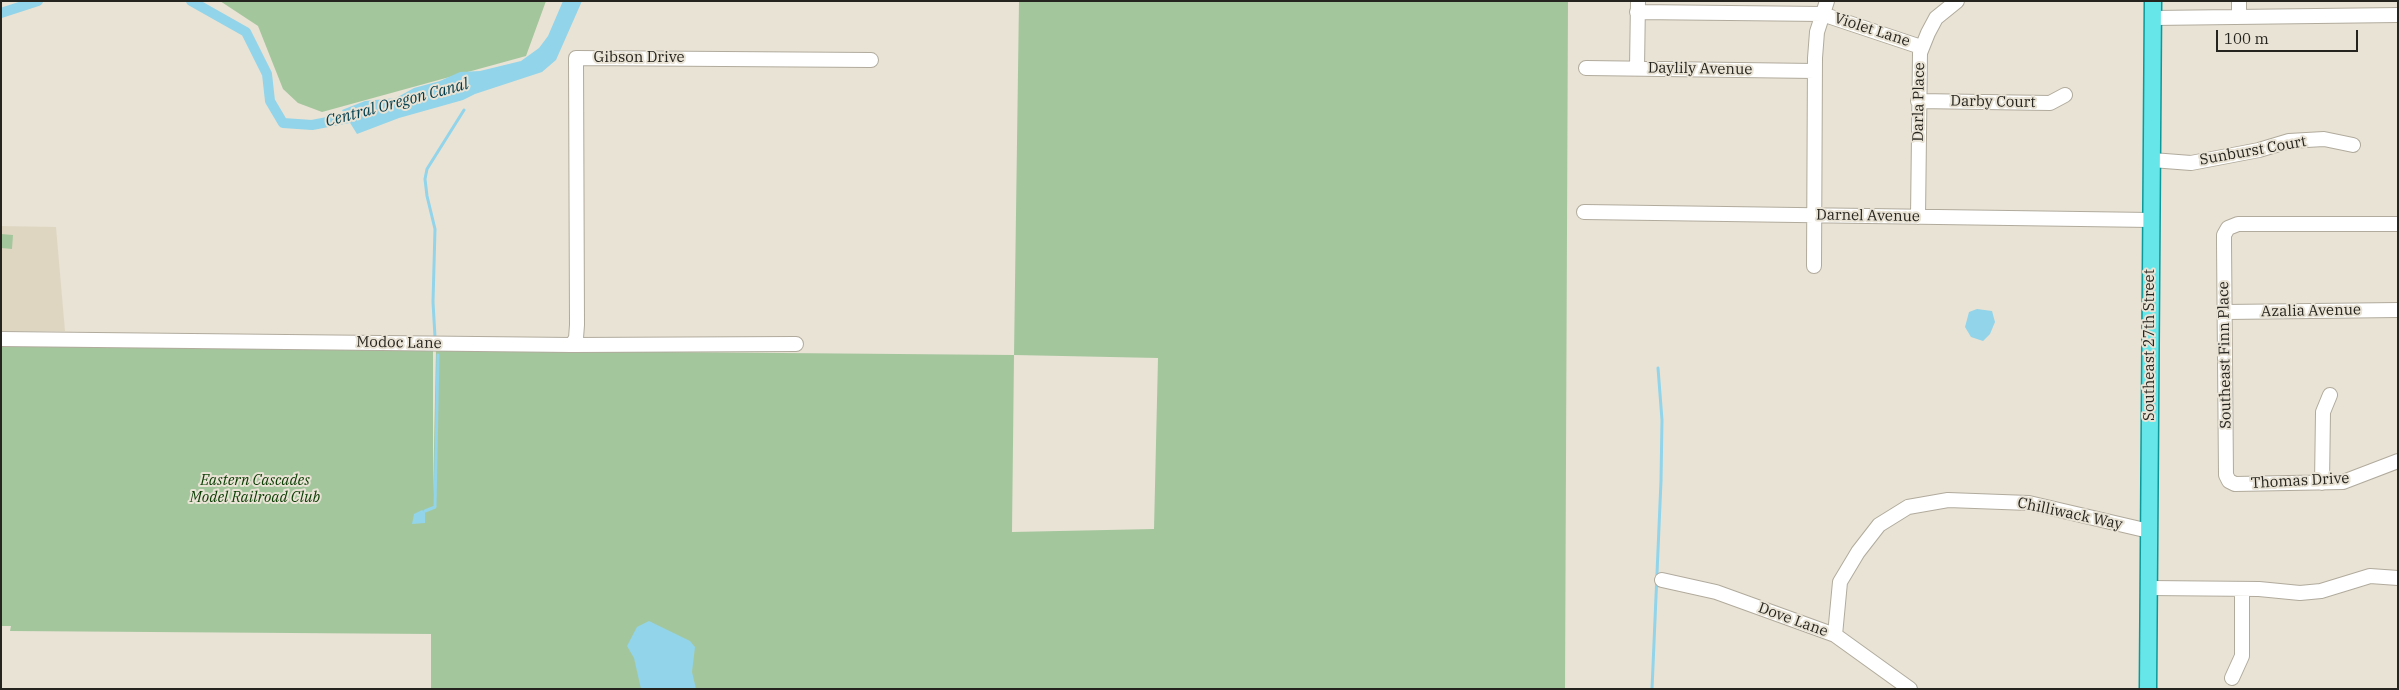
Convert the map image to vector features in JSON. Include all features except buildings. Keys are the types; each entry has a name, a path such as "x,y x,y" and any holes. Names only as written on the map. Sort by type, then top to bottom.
{"main road":[{"name":"Southeast 27th Street","path":"2148,689 2153,1"}],"street":[{"name":"Darla Place","path":"1918,217 1918,67 1922,47 1936,18 1957,1"},
{"path":"2239,1 2239,16"},
{"name":"Violet Lane","path":"1638,7 1825,8 1922,47"},
{"path":"1637,68 1638,7"},
{"path":"1814,266 1815,71 1818,32 1825,8"},
{"path":"2153,18 2398,14"},
{"name":"Gibson Drive","path":"572,345 576,338 577,325 576,58 871,60"},
{"name":"Daylily Avenue","path":"1586,68 1815,71"},
{"name":"Darby Court","path":"1918,101 2050,103 2066,96"},
{"name":"Sunburst Court","path":"2152,160 2191,162 2259,150 2289,142 2324,139 2353,145"},
{"name":"Darnel Avenue","path":"1584,212 2151,220"},
{"name":"Southeast Finn Place","path":"2229,481 2226,475 2224,235 2228,228 2238,224 2398,224"},
{"name":"Azalia Avenue","path":"2225,312 2398,310"},
{"name":"Modoc Lane","path":"1,339 572,345 796,344"},
{"path":"2322,483 2323,412 2330,395"},
{"name":"Thomas Drive","path":"2229,481 2234,484 2343,482 2398,461"},
{"name":"Chilliwack Way","path":"1835,635 1840,582 1858,552 1879,525 1908,507 1948,500 2029,503 2149,531"},
{"path":"2149,588 2242,589 2300,593 2321,592 2370,576 2398,578"},
{"name":"Dove Lane","path":"1662,580 1716,592 1835,635 1910,689"},
{"path":"2232,678 2242,656 2242,589"}],"shaded area":[{"path":"1,226 56,227 65,331 1,331"}],"green space":[{"path":"220,1 546,1 526,56 322,112 298,103 283,89 258,26"},
{"name":"Eastern Cascades Model Railroad Club","path":"1019,1 1568,1 1565,689 431,689 431,634 10,631 11,626 1,626 1,346 433,349 433,494 436,350 1014,355","holes":["1014,355 1158,358 1154,529 1012,532"]},
{"path":"1,234 13,235 12,249 1,248"}],"water":[{"path":"563,1 582,1 556,60 542,72 475,94 463,100 399,118 357,134 342,110 365,101 396,98 414,88 440,81 460,72 480,71 521,61 539,48 548,36"},
{"path":"1977,309 1992,311 1995,322 1990,334 1983,341 1971,337 1965,327 1969,312"},
{"path":"422,510 425,512 425,523 412,524 414,514"},
{"path":"649,621 690,641 695,647 692,672 696,689 641,689 634,658 627,646 637,627"}],"waterway":[{"name":"Central Oregon Canal","path":"1,13 38,1"},
{"name":"Central Oregon Canal","path":"191,1 246,32 267,74 270,101 283,123 312,125 359,116"},
{"path":"435,337 433,302 435,229 425,179 427,169 464,110"},
{"path":"425,511 435,507 438,355"},
{"path":"1652,689 1661,481 1662,420 1658,368"}]}
